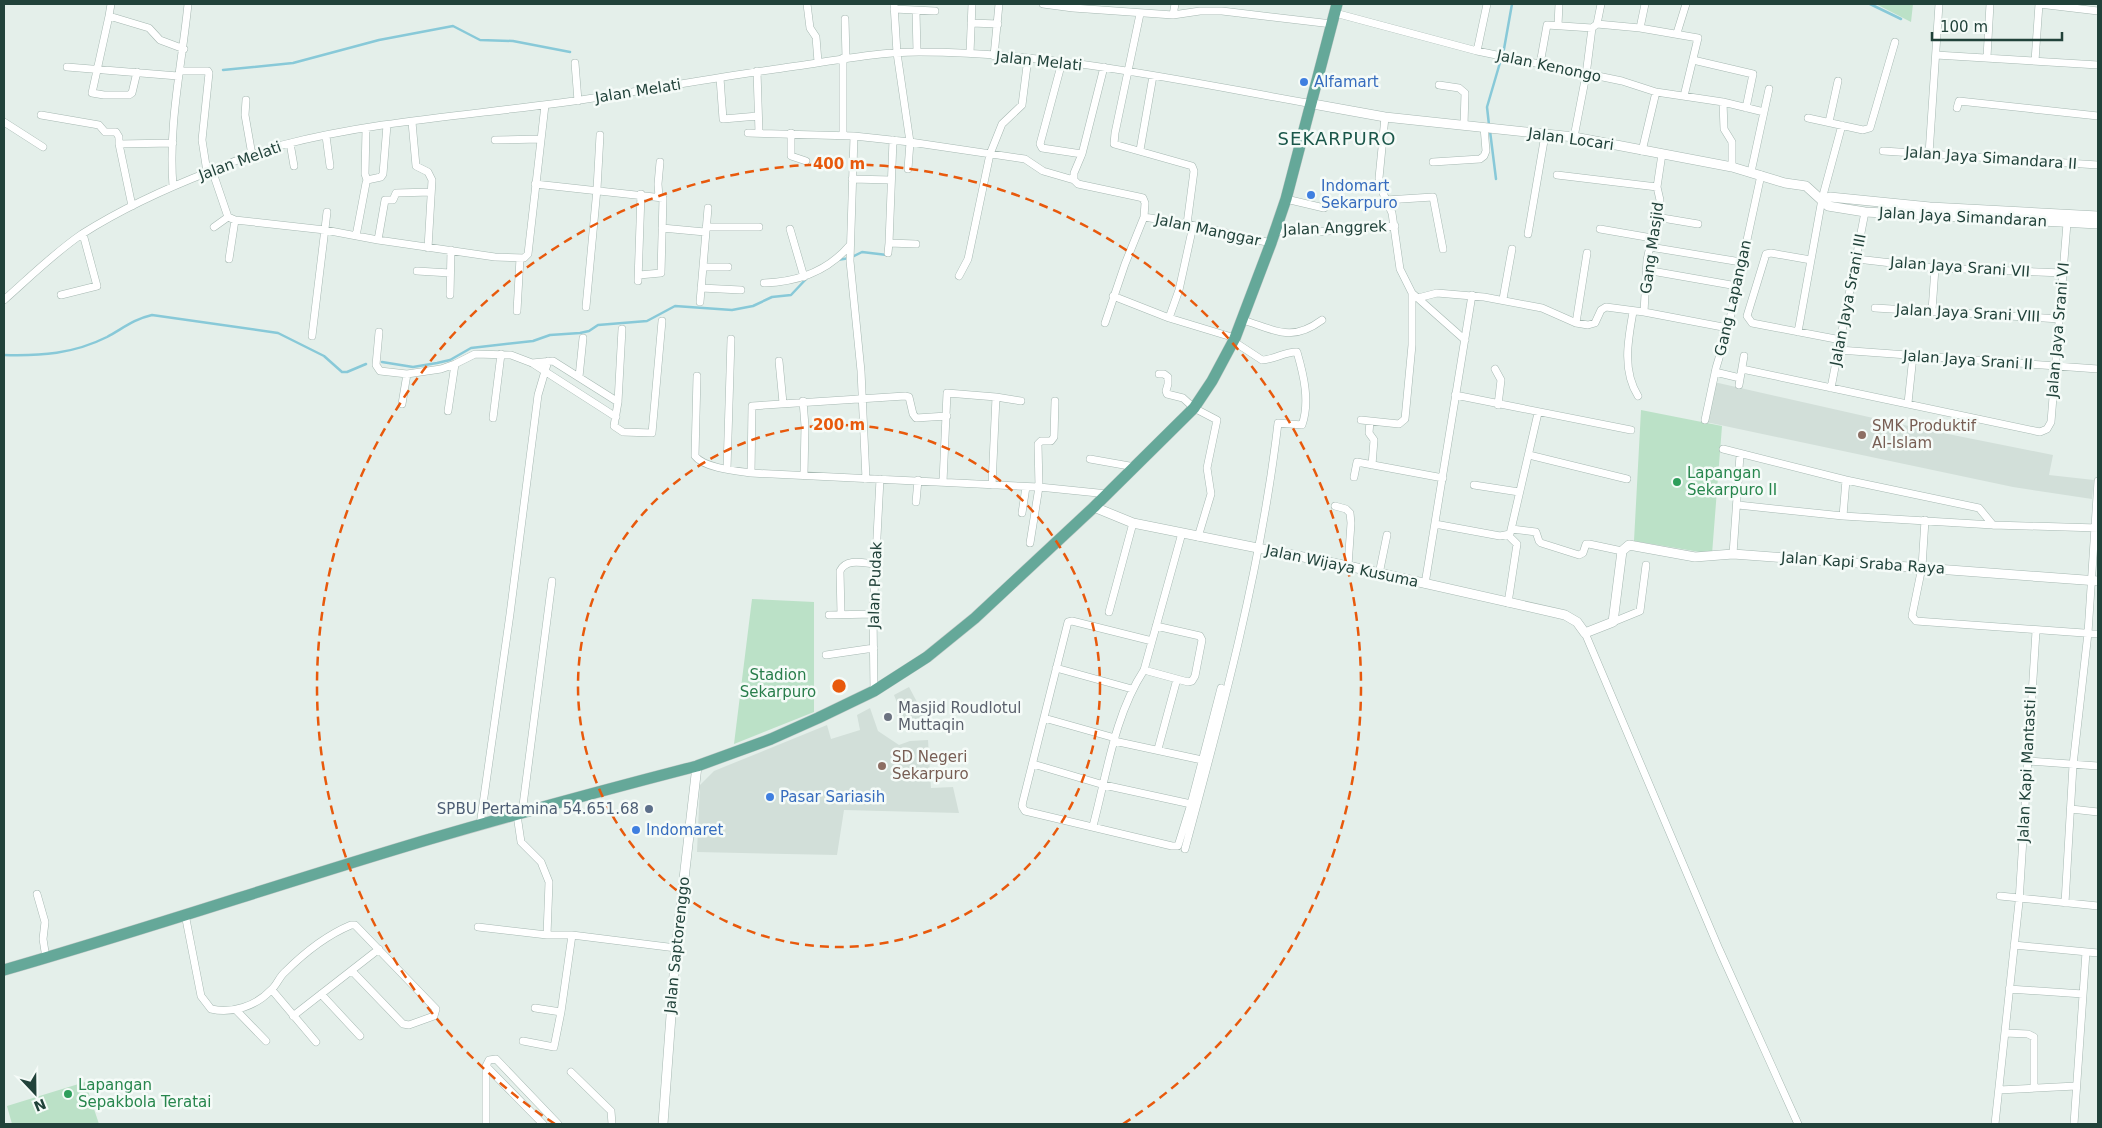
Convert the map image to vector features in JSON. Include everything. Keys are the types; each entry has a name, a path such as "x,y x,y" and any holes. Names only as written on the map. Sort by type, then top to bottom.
{"main road":[{"path":"4,970 480,825 697,766 771,739 874,691 927,657 950,640 1108,494 1194,408 1208,388 1243,320 1272,243 1312,104 1336,8"}],"street":[{"path":"111,4 92,93 104,96 132,93 137,72"},
{"path":"173,186 172,143 188,4"},
{"path":"807,4 810,28 816,37 818,62"},
{"path":"970,53 972,4"},
{"path":"994,56 999,4"},
{"path":"1043,4 1140,14 1173,15 1200,11 1222,11 1332,24"},
{"path":"1173,15 1175,4"},
{"path":"1477,50 1487,4"},
{"path":"1558,25 1559,4"},
{"path":"1574,138 1594,26 1601,4"},
{"path":"1640,28 1645,4"},
{"path":"1677,33 1686,4"},
{"path":"1929,154 1939,4"},
{"path":"1987,57 1990,4"},
{"path":"2035,61 2039,4 2098,11"},
{"path":"908,169 910,142 897,53 894,7 916,11 935,11"},
{"name":"Jalan Kenongo","path":"1336,8 1477,50 1622,81 1656,92 1723,102 1764,112"},
{"path":"916,11 917,52"},
{"path":"1140,14 1127,71 1114,144 1140,150 1194,168 1190,225 1179,290 1169,318"},
{"path":"108,16 149,28 160,40 184,48"},
{"path":"842,135 844,19"},
{"path":"971,22 998,24"},
{"path":"1540,64 1547,25 1640,28 1677,33 1698,38 1684,96"},
{"path":"1808,118 1863,130 1870,128 1895,42"},
{"name":"Jalan Melati","path":"4,300 68,244 132,206 173,186 252,154 290,143 366,128 578,101 844,58 917,52 970,53 1062,62 1127,71 1312,104"},
{"path":"1936,55 2098,65"},
{"path":"959,276 968,259 990,154 1002,124 1022,105 1028,58"},
{"path":"1692,60 1753,74 1746,108"},
{"path":"1062,62 1040,144 1042,148 1082,154"},
{"path":"575,63 578,101"},
{"path":"67,67 137,72 208,71 202,140 210,171 228,217 235,220 325,230 428,248 495,257 520,258 528,254 545,105"},
{"path":"1074,180 1074,173 1082,154 1104,68"},
{"path":"757,71 759,133"},
{"path":"1140,150 1153,76"},
{"path":"720,78 723,119 758,116"},
{"path":"1829,122 1838,81"},
{"path":"1439,85 1459,88 1465,93 1464,125"},
{"path":"1751,172 1769,89"},
{"path":"1642,150 1656,92"},
{"path":"246,100 246,121 252,154"},
{"path":"1957,108 1959,101 2098,116"},
{"path":"1723,102 1724,129 1732,142 1732,167"},
{"name":"Jalan Locari","path":"1312,104 1385,117 1574,138 1642,150 1732,167 1785,183 1806,186 1827,201"},
{"path":"41,115 99,125 105,132 116,132 119,137 132,206"},
{"path":"1385,117 1378,170 1382,193 1392,213 1395,226 1400,269 1415,295 1465,340"},
{"path":"4,122 43,147"},
{"path":"412,122 416,166 430,174 428,248"},
{"path":"367,180 381,177 387,125"},
{"path":"1798,332 1811,260 1827,201 1842,125"},
{"path":"1433,162 1480,159 1486,151 1487,127"},
{"path":"356,236 367,180 365,174 366,128"},
{"path":"748,133 854,136 910,142 1025,159 1031,161 1043,171 1074,180 1078,184 1143,198 1145,203 1144,217 1113,296 1105,323"},
{"path":"791,133 791,156 806,161"},
{"path":"586,307 600,135"},
{"path":"1528,234 1546,135"},
{"path":"326,136 330,166"},
{"path":"854,136 850,261 862,400 866,479"},
{"path":"495,140 540,139"},
{"path":"888,253 893,140"},
{"path":"120,144 172,143"},
{"path":"290,143 294,166"},
{"name":"Jalan Jaya Simandara II","path":"1883,151 2098,165"},
{"name":"Gang Masjid","path":"1644,312 1646,270 1660,200 1656,187 1662,154"},
{"path":"659,197 660,162"},
{"path":"1557,175 1656,187"},
{"name":"Gang Lapangan","path":"1705,420 1715,372 1728,328 1761,175"},
{"path":"852,179 891,180"},
{"path":"535,184 597,189 641,194 663,198 662,273 638,278 641,194"},
{"path":"378,240 385,200 393,200 396,193 431,192"},
{"name":"Jalan Anggrek","path":"1386,200 1433,197 1443,249"},
{"path":"1286,199 1324,208"},
{"name":"Jalan Jaya Simandaran","path":"1827,201 1865,212 2098,224"},
{"name":"Jalan Jaya Simandaran","path":"1827,201 2098,216"},
{"path":"700,302 708,208"},
{"path":"312,336 328,212"},
{"name":"Jalan Jaya Srani III","path":"1831,388 1865,212"},
{"path":"214,227 228,217"},
{"name":"Jalan Manggar","path":"1144,217 1272,243"},
{"path":"1656,217 1698,224"},
{"path":"229,260 235,220"},
{"name":"Jalan Jaya Srani VI","path":"1908,403 2040,432 2047,429 2051,422 2067,223"},
{"name":"Jalan Anggrek","path":"1276,231 1316,232 1395,226"},
{"path":"662,228 706,230 759,227"},
{"path":"1600,229 1652,238"},
{"path":"790,230 804,277"},
{"path":"61,296 96,286 83,234"},
{"path":"889,243 916,244"},
{"path":"1650,246 1741,262"},
{"path":"764,283 788,281 804,277 833,261 850,248"},
{"path":"1503,300 1512,249"},
{"path":"450,295 451,250"},
{"path":"1576,323 1587,253"},
{"path":"1811,260 1772,253 1766,254 1747,316 1752,323 1841,340"},
{"path":"517,311 520,258"},
{"name":"Jalan Jaya Srani VII","path":"1857,259 1935,268 2063,273"},
{"path":"703,267 728,268"},
{"path":"1932,311 1935,268"},
{"path":"1646,270 1737,286"},
{"path":"417,271 450,273"},
{"path":"701,288 741,290"},
{"path":"1415,295 1437,292 1503,300 1542,308 1576,323 1588,326 1595,323 1601,310 1606,307 1644,312 1728,328"},
{"path":"1361,420 1399,424 1406,419 1415,295"},
{"path":"1113,296 1169,318 1234,340 1262,360 1295,351 1297,352 1306,388 1302,425 1278,423 1259,548 1232,677 1185,849"},
{"path":"1425,584 1444,478 1472,296"},
{"name":"Jalan Jaya Srani VIII","path":"1875,308 2060,319"},
{"path":"1633,312 1628,336 1627,360 1632,386 1638,396"},
{"path":"1243,320 1281,334 1308,329 1322,320"},
{"path":"622,329 618,402 614,426 622,432 652,433 662,321"},
{"path":"379,332 377,369 407,374 441,369 475,354 511,354 532,364 616,418"},
{"path":"579,377 583,338"},
{"path":"727,469 730,339"},
{"name":"Jalan Jaya Srani II","path":"1839,350 2098,369"},
{"path":"492,418 500,354"},
{"path":"1715,372 1739,381 1744,356"},
{"path":"1742,369 1908,403 1913,356"},
{"path":"480,825 510,614 538,394 543,372 548,361"},
{"path":"779,361 784,403"},
{"path":"532,364 553,362 618,402"},
{"path":"448,411 455,364"},
{"path":"1495,369 1501,380 1498,405"},
{"path":"402,404 407,374"},
{"path":"1159,374 1164,374 1168,377 1167,394 1183,398 1194,408 1217,420 1206,468 1211,494 1198,536"},
{"path":"697,376 695,456 701,461 727,469 751,473 804,474 866,479 1039,487 1108,494"},
{"path":"943,482 947,393 1021,401"},
{"path":"1456,395 1498,405 1631,430"},
{"path":"751,473 752,406 803,401 909,397 913,414 916,418 947,416"},
{"path":"992,485 996,397"},
{"path":"803,401 805,426 804,474"},
{"path":"1030,543 1039,487 1038,444 1051,441 1054,437 1055,401"},
{"path":"1508,603 1517,544 1510,532 1538,413"},
{"path":"1370,421 1369,434 1374,440 1372,465"},
{"path":"1723,449 1846,480 1979,508 1993,525"},
{"path":"1733,554 1738,505 1740,454"},
{"path":"1529,456 1626,479"},
{"path":"1090,459 1135,468"},
{"path":"1354,478 1356,462 1444,478"},
{"name":"Jalan Pudak","path":"874,691 873,614 880,479"},
{"path":"916,502 918,480"},
{"path":"1843,516 1846,480"},
{"path":"2065,903 2073,765 2094,578 2098,482"},
{"path":"1474,484 1519,492"},
{"path":"1022,512 1026,487"},
{"path":"1738,505 1843,516 1993,525 2097,528"},
{"path":"1335,506 1346,509 1351,516 1348,566"},
{"name":"Jalan Wijaya Kusuma","path":"1094,507 1133,523 1348,566 1565,615 1577,622 1585,633"},
{"path":"1925,520 1922,567 1912,616 1916,621 2098,634"},
{"path":"1109,612 1133,523"},
{"path":"1435,524 1510,532 1536,532 1539,542 1579,555 1583,553 1586,544 1625,548 1613,622"},
{"path":"1092,826 1104,785 1114,739 1132,689 1144,670 1182,533"},
{"path":"1379,574 1387,535"},
{"name":"Jalan Kapi Sraba Raya","path":"1625,548 1695,557 1733,554 2094,578"},
{"path":"841,614 840,570 842,566 849,563 876,564"},
{"path":"1646,565 1640,611 1585,633 1718,949 1798,1124"},
{"path":"547,935 549,882 541,862 521,842 520,814 552,581"},
{"path":"829,615 873,614"},
{"path":"1152,642 1072,621 1068,622 1023,801 1023,809 1176,846 1179,844 1191,804 1221,688"},
{"path":"1144,670 1188,682 1192,681 1195,676 1202,640 1200,636 1156,626"},
{"name":"Jalan Kapi Mantasti II","path":"1995,1124 2020,897 2036,631"},
{"path":"826,655 874,648"},
{"path":"1056,668 1132,689"},
{"path":"1158,749 1177,679"},
{"path":"1044,718 1114,739 1202,760"},
{"path":"2027,761 2098,766"},
{"path":"1033,764 1104,785 1191,804"},
{"name":"Jalan Saptorenggo","path":"663,1124 676,948 697,766"},
{"path":"2071,809 2098,812"},
{"path":"37,894 43,911 43,939 46,958"},
{"path":"2000,896 2098,906"},
{"path":"185,914 201,996 211,1009 220,1011 236,1010 259,1000 272,990 285,972 327,938 355,925 436,1009 434,1016 409,1025 401,1023 352,971"},
{"path":"478,927 547,935 572,935 676,948"},
{"path":"523,1041 554,1046 572,935"},
{"path":"2014,945 2098,953"},
{"path":"292,1016 380,949"},
{"path":"2074,1124 2086,952"},
{"path":"272,990 292,1016 316,1042"},
{"path":"2009,990 2083,994"},
{"path":"321,994 360,1036"},
{"path":"536,1008 561,1012"},
{"path":"236,1010 266,1041"},
{"path":"2005,1033 2028,1034 2034,1037 2034,1088"},
{"path":"486,1124 486,1066 489,1060 496,1059 553,1123"},
{"path":"486,1066 543,1124"},
{"path":"570,1072 611,1112 612,1124"},
{"path":"1999,1090 2076,1086"}],"shaded area":[{"name":"SMK Produktif Al-Islam","path":"1714,382 1913,427 2053,455 2049,475 2094,480 2092,499 2013,487 1706,422"},
{"path":"909,687 925,717 906,725 894,695"},
{"name":"Pasar Sariasih","path":"870,708 878,731 899,745 910,741 928,740 931,788 953,787 959,813 844,810 837,855 697,852 700,785 714,771 827,725 831,739 860,730 857,715"}],"green space":[{"path":"1876,4 1913,4 1911,22"},
{"name":"Lapangan Sekarpuro II","path":"1641,410 1722,426 1712,554 1634,541"},
{"name":"Stadion Sekarpuro","path":"752,599 814,602 814,712 734,744"},
{"name":"Lapangan Sepakbola Teratai","path":"85,1082 99,1124 12,1124 7,1106"}],"waterway":[{"path":"1489,125 1487,107 1504,49 1512,4"},
{"path":"1870,4 1901,19"},
{"path":"223,70 293,63 379,40 453,26 480,40 513,41 570,52"},
{"path":"1490,131 1496,179"},
{"path":"837,260 850,258 862,252 887,255"},
{"path":"382,362 413,367 437,363 450,360 471,348 533,341 550,335 580,333 589,331 598,325 647,321 675,306 732,310 753,306 772,297 791,295 807,278"},
{"path":"4,355 57,353 82,347 107,337 128,324 152,315 278,333 324,356 342,372 347,372 366,364"}],"place":[{"name":"Alfamart","path":"1304,82"},
{"name":"Indomart Sekarpuro","path":"1311,195"},
{"name":"SMK Produktif Al-Islam","path":"1862,435"},
{"name":"Lapangan Sekarpuro II","path":"1677,482"},
{"name":"Masjid Roudlotul Muttaqin","path":"888,717"},
{"name":"SD Negeri Sekarpuro","path":"882,766"},
{"name":"Pasar Sariasih","path":"770,797"},
{"name":"SPBU Pertamina 54.651.68","path":"649,809"},
{"name":"Indomaret","path":"636,830"},
{"name":"Lapangan Sepakbola Teratai","path":"68,1094"}],"district":[{"name":"SEKARPURO","path":"1337,138"}]}
